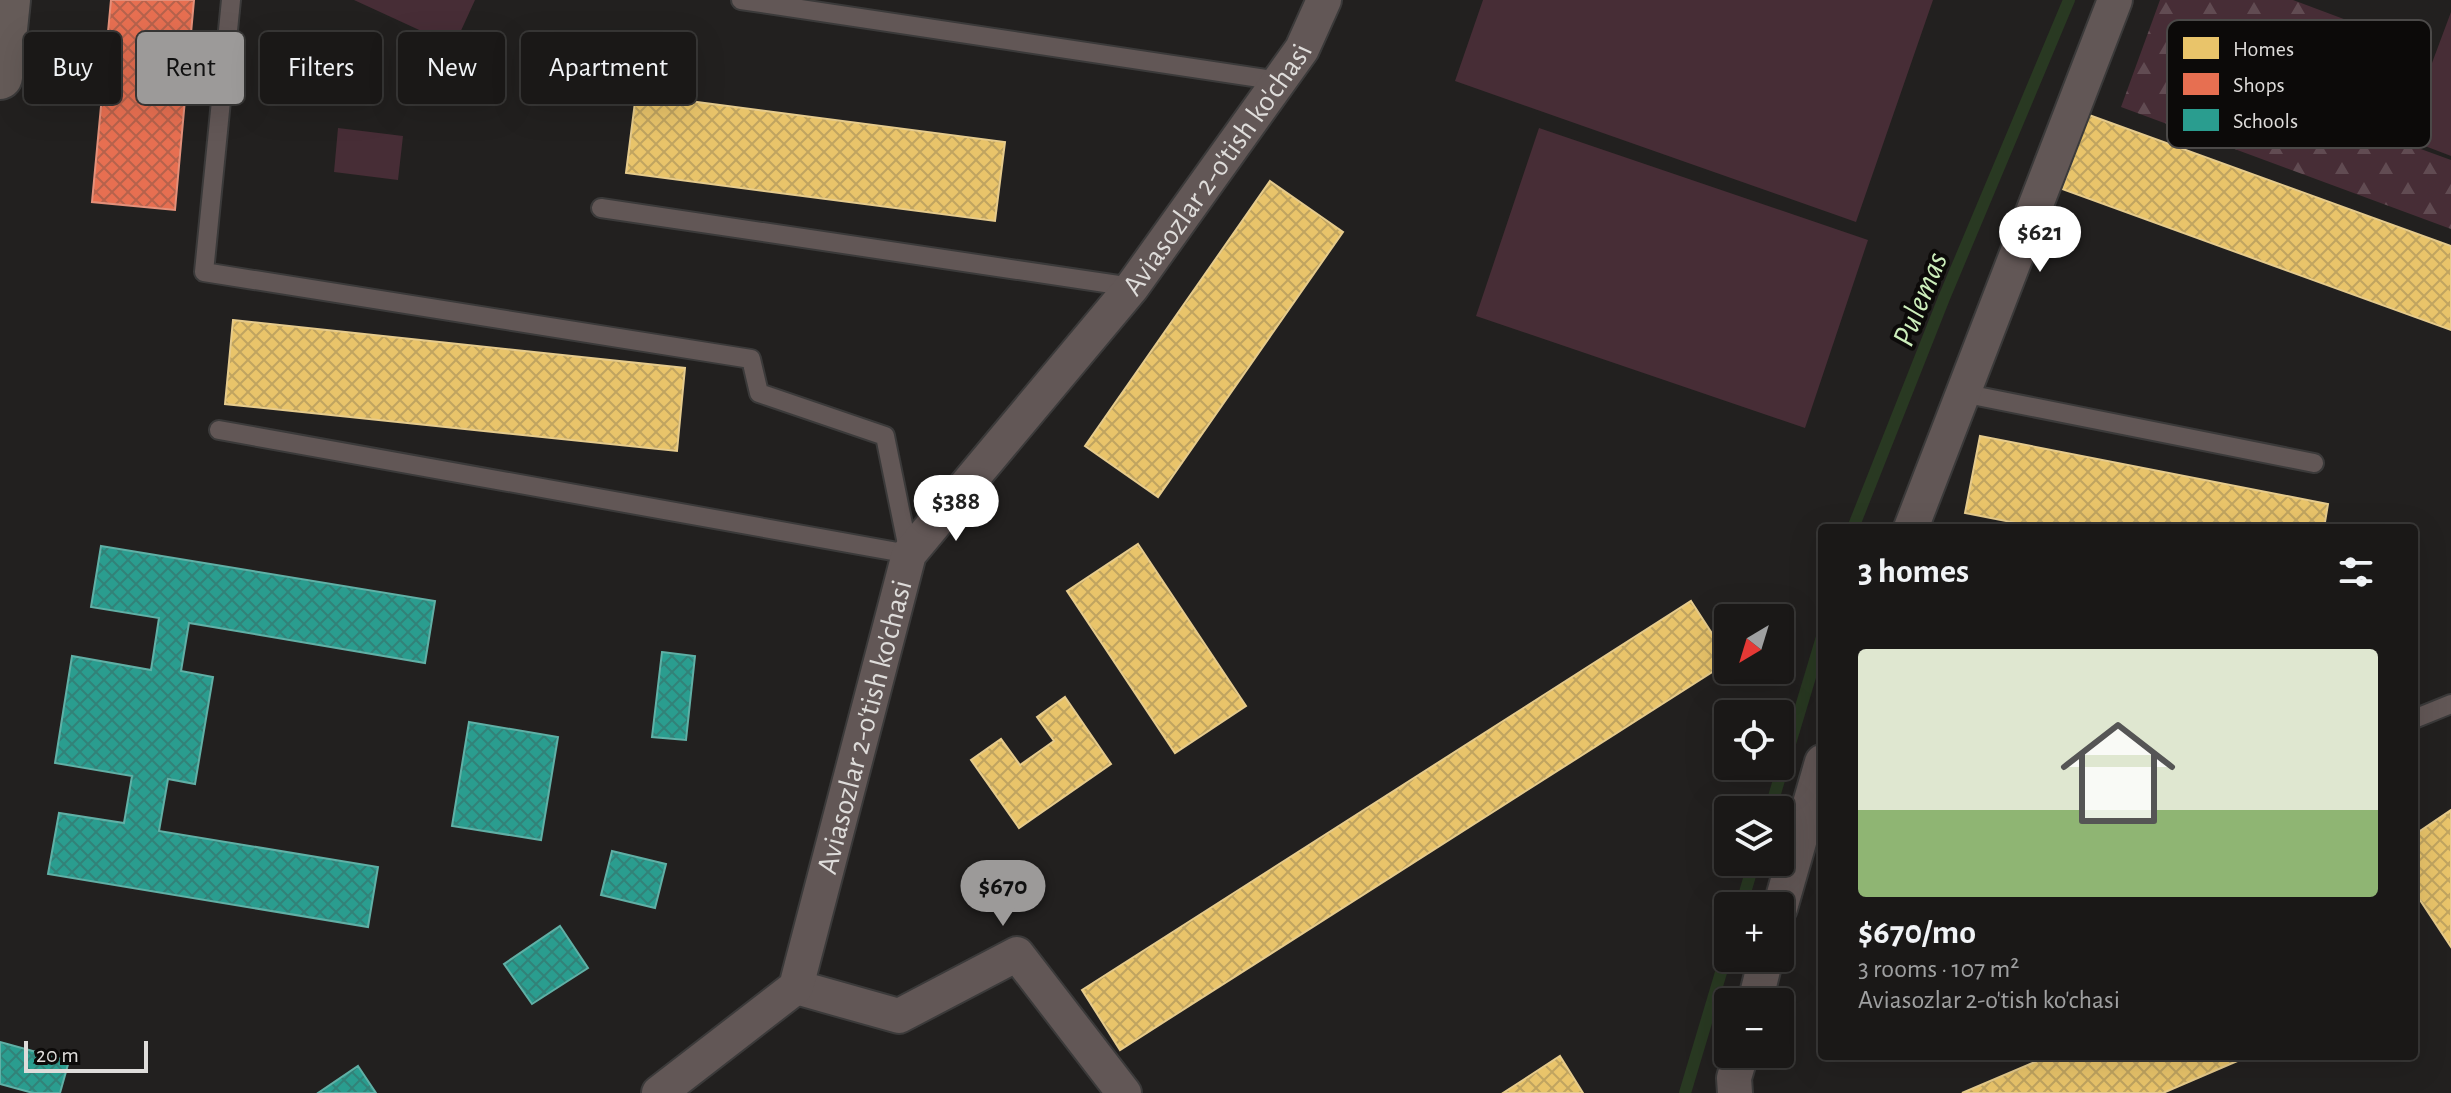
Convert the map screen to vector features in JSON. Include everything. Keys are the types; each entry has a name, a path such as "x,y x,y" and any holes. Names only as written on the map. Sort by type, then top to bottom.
{"main road":[{"path":"0,77 8,0"}],"street":[{"name":"Aviasozlar 2-o'tish ko'chasi","path":"796,987 909,554 1132,287 1302,49 1324,0"},
{"path":"1913,524 2115,0"},
{"path":"1785,892 1818,776"},
{"path":"659,1093 796,987 899,1016 1017,954 1124,1093"},
{"path":"1735,1093 1737,1068"}],"lane":[{"path":"219,430 909,554 885,436 759,393 751,359 204,272 231,0"},
{"path":"741,0 1279,81"},
{"path":"601,208 1132,287"},
{"path":"1962,393 2314,463"},
{"path":"2418,717 2451,704"}],"green space":[{"path":"354,0 475,0 460,32 424,32"},
{"path":"1483,0 1933,0 1856,222 1455,81"},
{"path":"2160,0 2293,0 2346,20 2167,20 2167,124 2121,107"},
{"path":"2451,12 2451,156 2430,148 2431,66"},
{"path":"338,128 403,136 398,180 334,172"},
{"path":"1539,128 1868,240 1805,428 1476,316"},
{"path":"2232,148 2418,148 2451,160 2451,229"}],"building: Homes":[{"path":"696,102 1005,142 995,221 626,173 635,104"},
{"path":"2089,115 2167,143 2167,148 2180,148 2451,246 2451,330 2062,189"},
{"path":"1270,181 1343,232 1158,497 1085,446"},
{"path":"233,320 685,368 677,451 225,404"},
{"path":"1980,436 2328,504 2325,524 2021,524 1965,513"},
{"path":"1138,544 1246,706 1175,753 1067,591"},
{"path":"1691,601 1714,636 1714,671 1120,1050 1082,990"},
{"path":"1065,697 1111,764 1019,828 971,760 1001,739 1020,765 1054,741 1037,717"},
{"path":"2451,810 2451,947 2418,897 2418,832"},
{"path":"1560,1056 1583,1093 1503,1093"},
{"path":"2040,1060 2240,1060 2163,1093 1962,1093"}],"building: Shops":[{"path":"111,0 194,0 191,32 137,32 137,104 185,104 175,210 92,202 101,104 121,104 121,32 108,32"}],"building: Schools":[{"path":"101,546 435,601 425,663 189,623 181,671 213,677 195,784 168,779 159,831 378,867 368,927 48,874 59,813 124,823 132,776 55,763 72,656 151,670 159,618 91,607"},
{"path":"662,652 695,656 686,740 652,737"},
{"path":"469,722 558,737 541,840 452,826"},
{"path":"612,851 666,864 655,908 601,895"},
{"path":"560,926 588,968 532,1004 504,964"},
{"path":"0,1042 69,1061 60,1093 33,1093 0,1084"},
{"path":"358,1066 376,1093 318,1093"}],"waterway":[{"name":"Pulemas","path":"1855,524 1944,298 2069,0"},
{"name":"Pulemas","path":"1774,796 1818,650"},
{"name":"Pulemas","path":"1745,892 1750,876"},
{"name":"Pulemas","path":"1685,1093 1721,972"}]}
